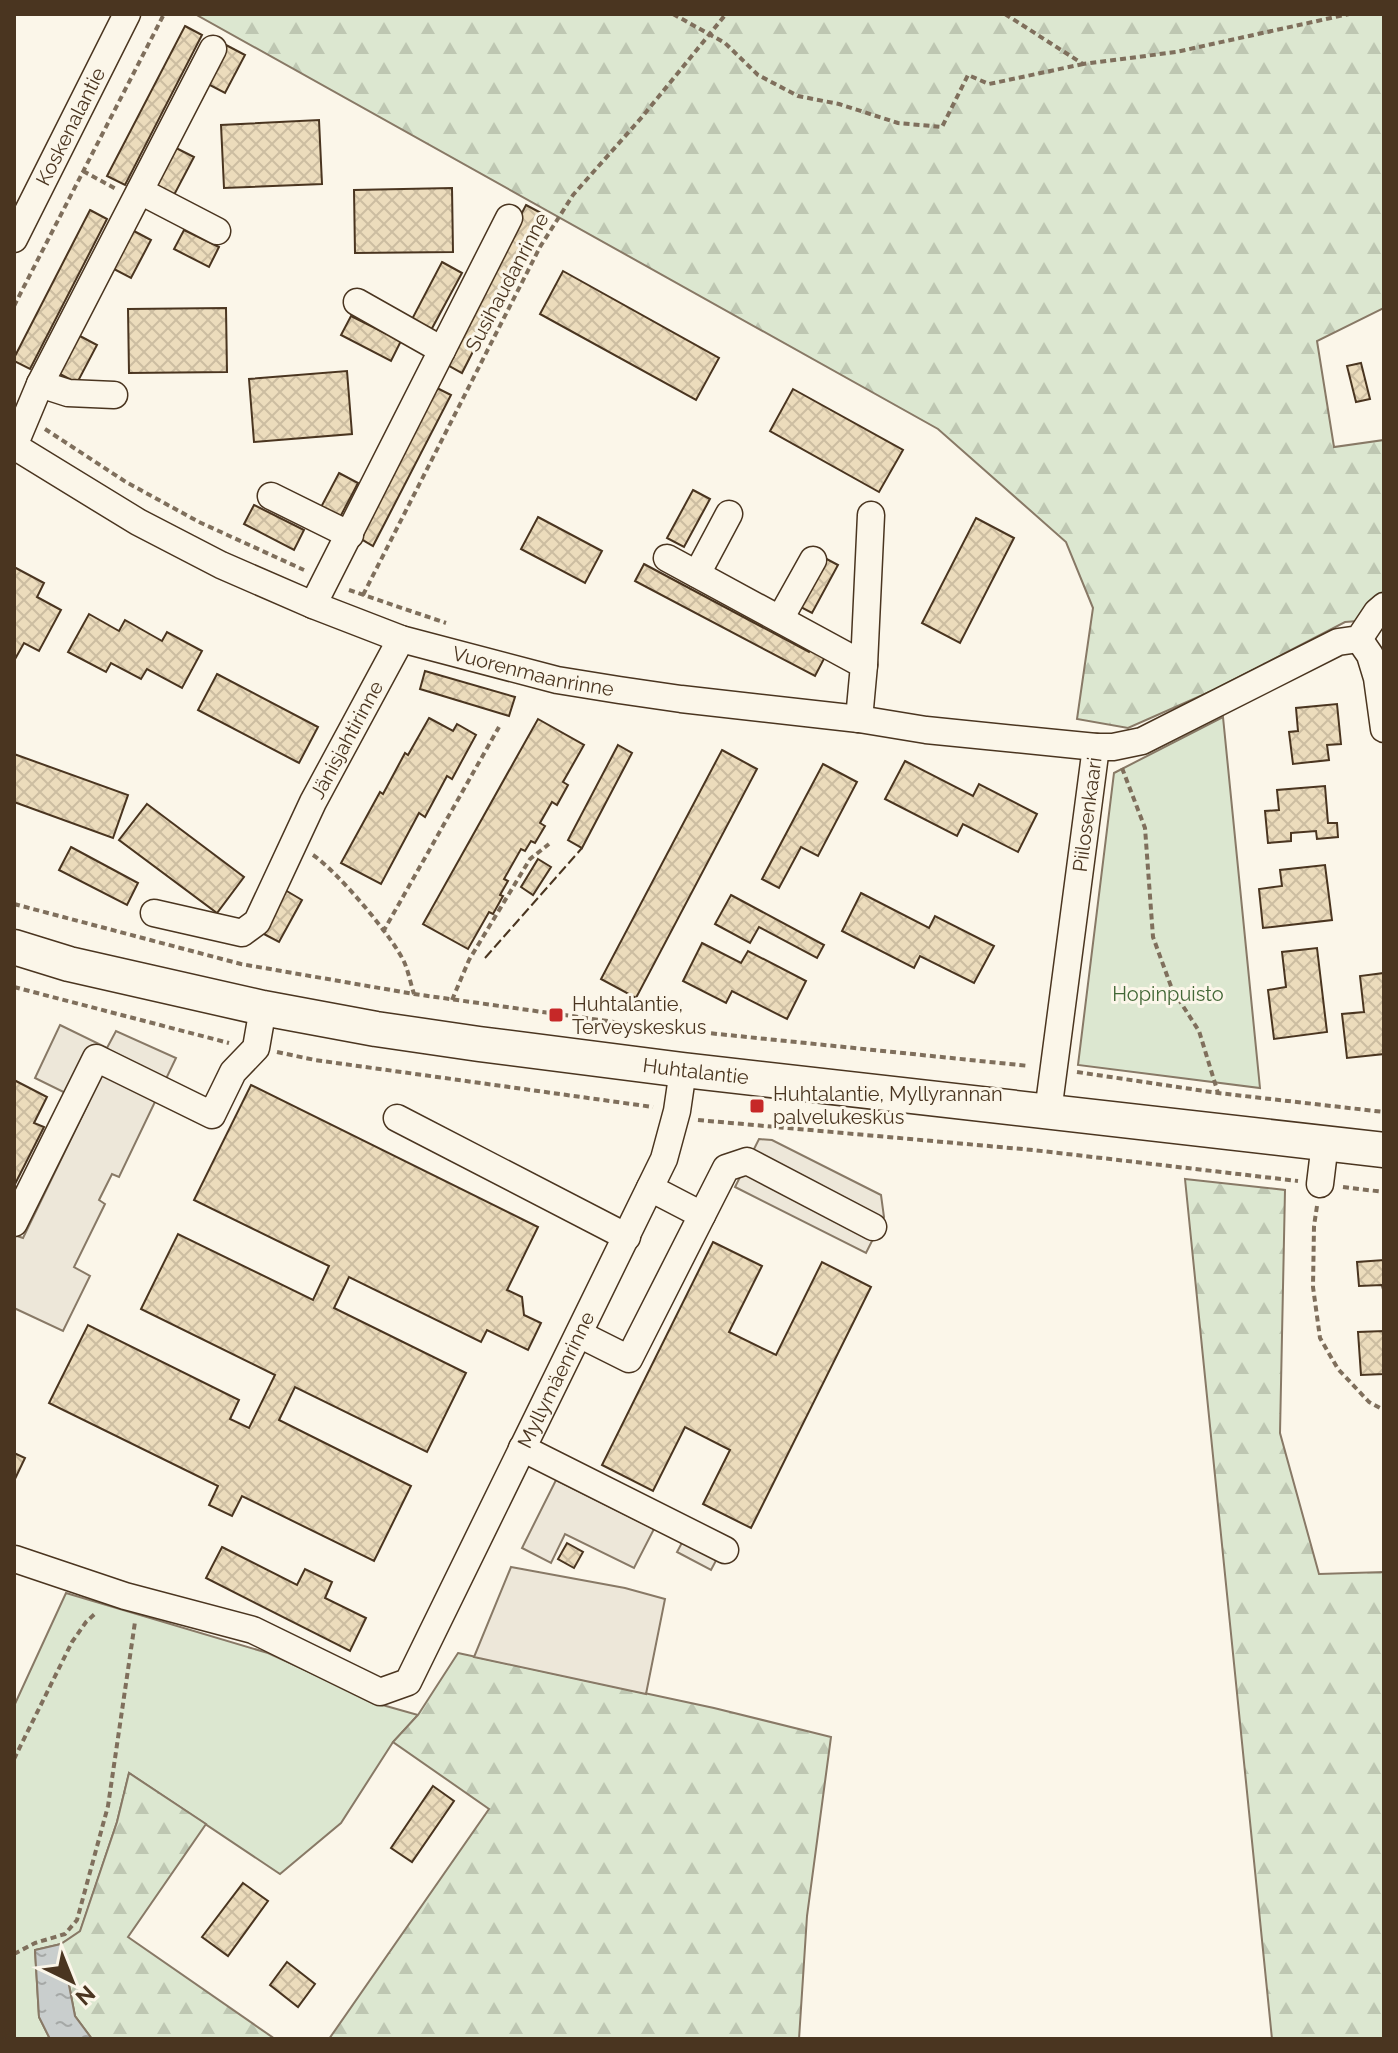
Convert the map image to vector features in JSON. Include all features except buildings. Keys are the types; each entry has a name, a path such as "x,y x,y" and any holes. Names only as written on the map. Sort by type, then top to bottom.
{"main road":[{"name":"Huhtalantie","path":"14,947 69,964 263,1008 405,1034 683,1070 1384,1150"}],"street":[{"name":"Koskenalantie","path":"14,239 127,14"},
{"path":"14,446 40,384 213,49"},
{"path":"138,195 217,231"},
{"path":"313,605 509,218"},
{"path":"357,302 442,350"},
{"path":"40,384 68,393 114,395"},
{"name":"Vuorenmaanrinne","path":"14,446 138,522 221,565 401,639 557,680 926,730 1105,747"},
{"path":"271,496 350,535"},
{"path":"697,574 729,514"},
{"path":"859,719 871,515"},
{"path":"667,558 864,665"},
{"path":"780,619 813,560"},
{"path":"1384,606 1359,639 1370,655 1377,678 1384,729"},
{"name":"Jänisjahtirinne","path":"154,913 242,933 257,922 313,802 401,639"},
{"name":"Piilosenkaari","path":"1048,1112 1105,747 1142,741 1338,642 1359,639"},
{"path":"14,1223 96,1058 212,1115 233,1072 256,1048 263,1008"},
{"name":"Myllymäenrinne","path":"132,1597 253,1630 380,1692 408,1682 664,1159 677,1111 683,1070"},
{"path":"397,1118 627,1237"},
{"path":"1320,1184 1325,1143"},
{"path":"579,1334 629,1359 726,1168 747,1161 873,1227"},
{"path":"650,1188 702,1215"},
{"path":"522,1448 725,1550"},
{"path":"15,1559 132,1597"}],"path":[{"path":"14,306 164,14"},
{"path":"673,14 725,43 758,75 798,96 839,104 898,123 942,127 968,75 989,84 1083,64 1176,52 1349,14"},
{"name":"Susihaudanrinne","path":"363,595 540,247 573,195 726,14"},
{"path":"1005,14 1083,64"},
{"path":"83,171 138,195"},
{"path":"26,415 126,482 199,522 326,581 458,627"},
{"path":"383,932 499,727"},
{"path":"1105,747 1130,786 1145,828 1153,937 1172,989 1199,1031 1218,1093"},
{"path":"294,843 318,859 383,932 405,964 414,994"},
{"path":"452,1000 469,960 530,859 549,844"},
{"path":"14,904 241,964 452,1000 650,1027 1054,1068 1218,1093 1384,1112"},
{"path":"1320,1184 1314,1226 1313,1287 1320,1338 1338,1369 1369,1402 1384,1410"},
{"path":"14,1759 72,1642 86,1622 100,1610 132,1597 108,1806 77,1920 65,1934 35,1943 14,1954"}],"green space":[{"path":"195,14 1384,14 1384,308 1317,341 1334,447 1384,440 1384,619 1345,622 1214,690 1128,728 1077,719 1093,608 1066,542 938,429"},
{"name":"Hopinpuisto","path":"1223,717 1260,1088 1078,1065 1114,773"},
{"path":"1185,1179 1285,1190 1280,1433 1319,1574 1384,1572 1384,2039 1272,2039"},
{"path":"66,1593 268,1653 379,1704 418,1715 393,1742 341,1823 280,1874 129,1773 117,1822 80,1932 61,1944 35,1950 39,2017 50,2039 14,2039 14,1706"},
{"path":"458,1653 714,1708 831,1737 807,1916 799,2039 329,2039 489,1809 393,1742 418,1715"},
{"path":"129,1773 206,1824 128,1937 275,2039 92,2039 75,2016 61,1944 80,1931 117,1822"}],"shaded area":[{"path":"60,1025 107,1048 116,1031 176,1058 119,1177 112,1174 99,1200 105,1204 74,1267 90,1276 63,1331 14,1308 14,1235 23,1238 88,1104 35,1078"},
{"path":"759,1139 772,1140 881,1195 884,1217 866,1253 735,1187"},
{"path":"556,1480 654,1529 634,1568 565,1534 551,1563 522,1548"},
{"path":"685,1537 719,1555 711,1570 677,1552"},
{"path":"511,1567 625,1588 665,1599 646,1694 474,1657"}],"water":[{"path":"61,1944 75,2016 92,2039 50,2039 39,2017 35,1950"}],"fence":[{"path":"485,958 582,848"}],"place":[{"name":"Huhtalantie, Terveyskeskus","path":"556,1015"},
{"name":"Huhtalantie, Myllyrannan palvelukeskus","path":"757,1106"}]}
